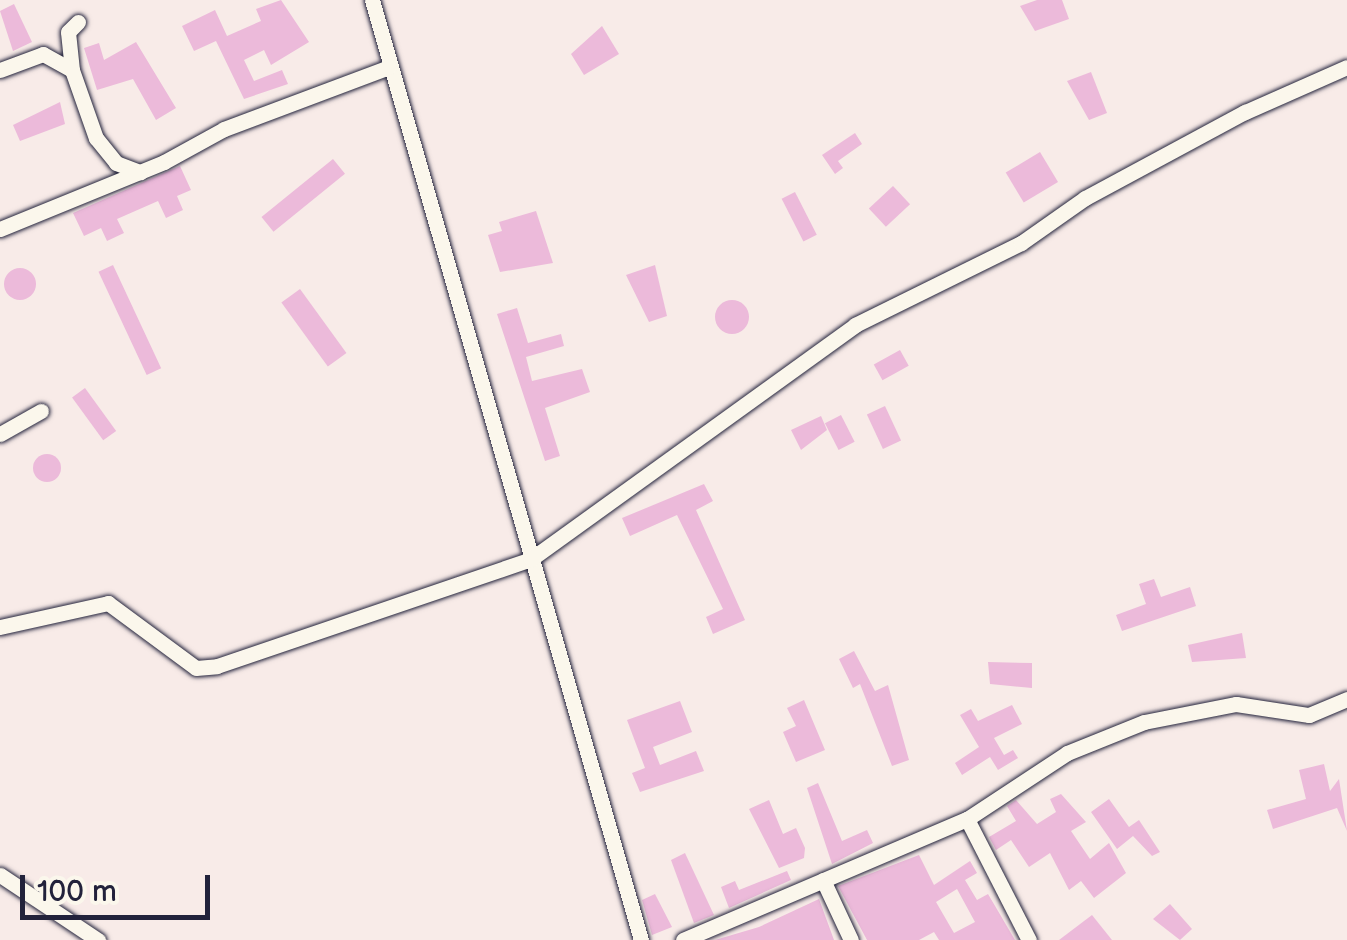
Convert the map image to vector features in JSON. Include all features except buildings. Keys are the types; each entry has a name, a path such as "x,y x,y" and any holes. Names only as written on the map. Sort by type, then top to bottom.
{"street":[{"path":"372,0 640,940"},
{"path":"78,22 68,32 72,70 96,138 116,163 140,172"},
{"path":"0,70 43,54 72,70"},
{"path":"0,229 140,172 224,129 389,66"},
{"path":"0,628 108,603 196,668 217,666 531,559 854,325 1022,243 1086,198 1244,112 1347,68"},
{"path":"0,434 41,411"},
{"path":"693,939 967,819 1067,753 1144,722 1236,704 1308,715 1347,698"},
{"path":"967,819 1028,940"},
{"path":"0,874 98,940"},
{"path":"823,880 851,940"}]}
